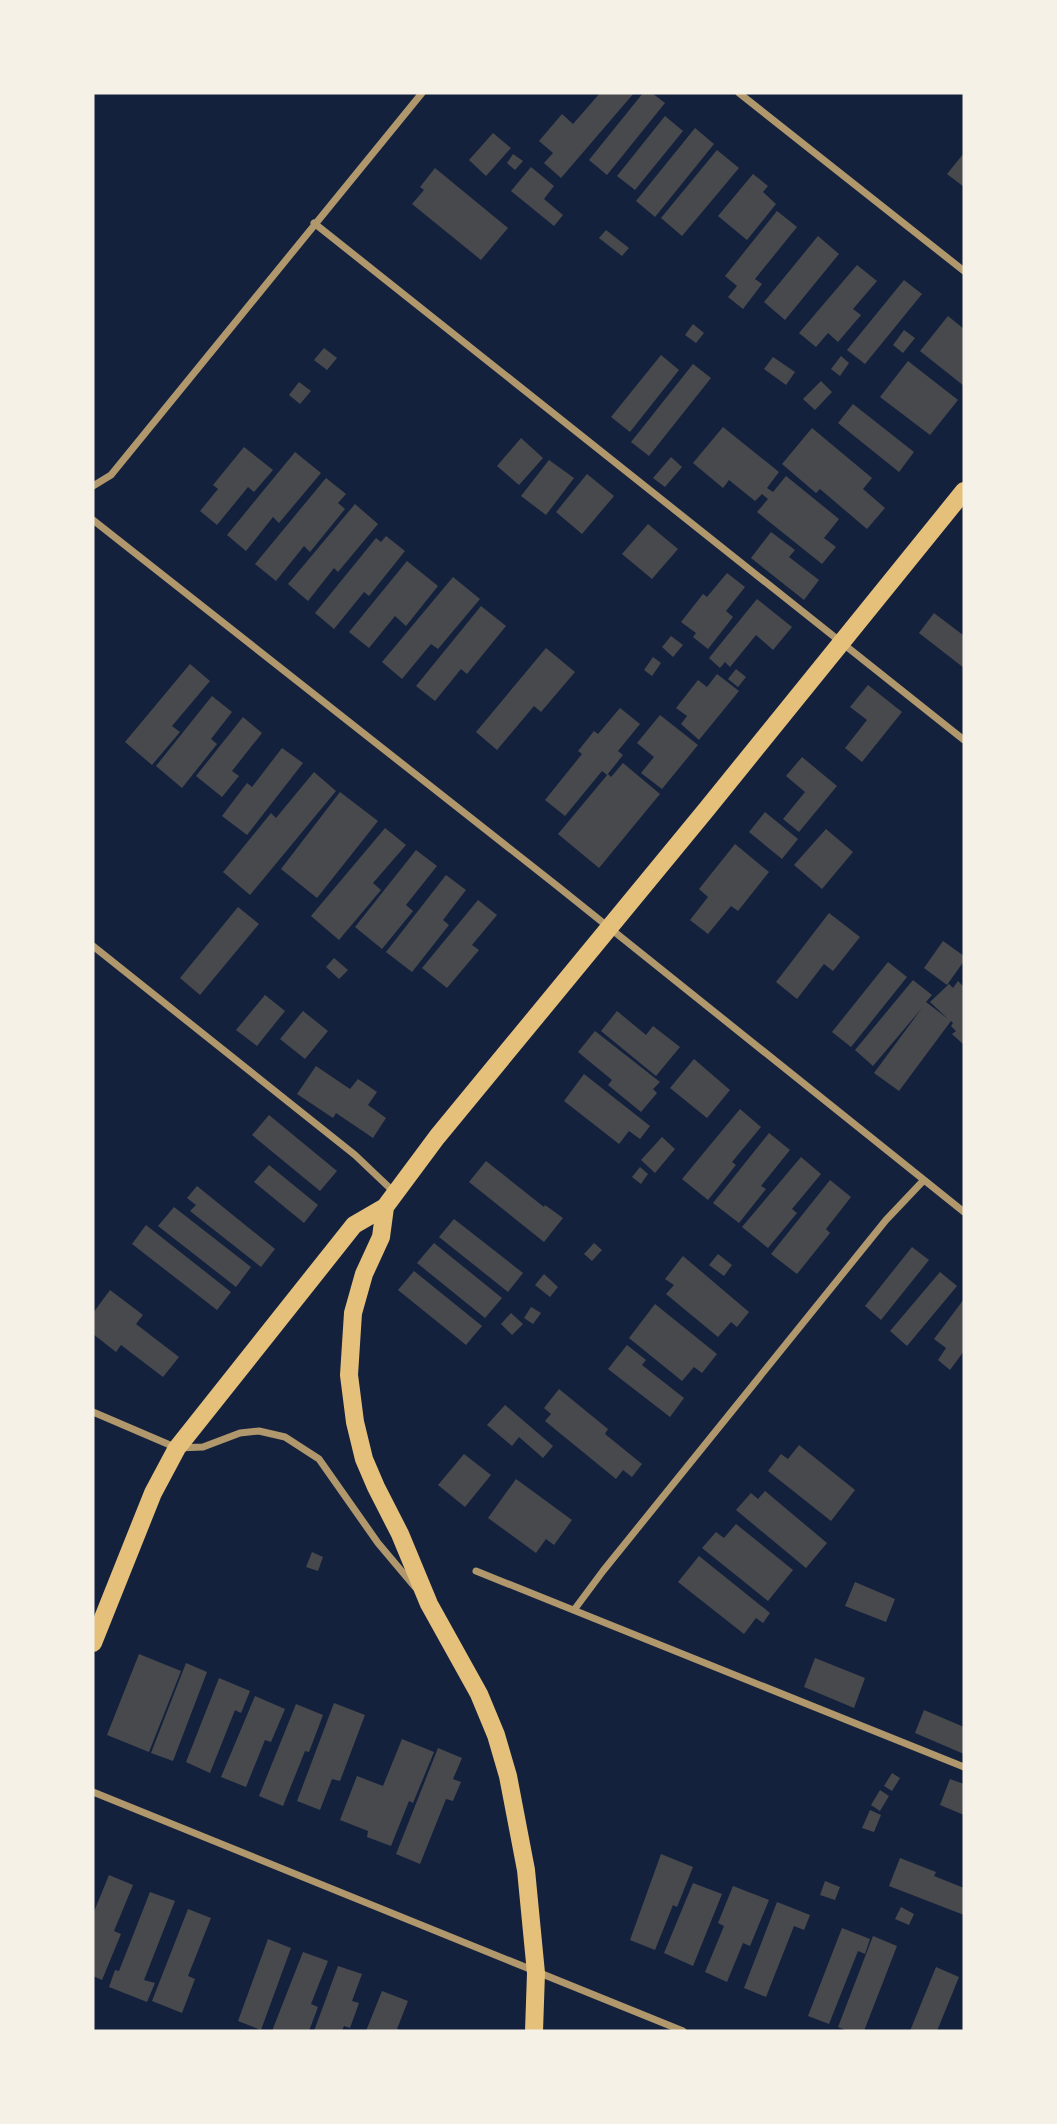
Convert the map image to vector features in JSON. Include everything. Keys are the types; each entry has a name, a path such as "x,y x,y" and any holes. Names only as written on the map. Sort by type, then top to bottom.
{"main road":[{"path":"93,1643 153,1493 177,1448 354,1225 390,1200 446,1127 964,491"},
{"path":"390,1200 381,1237 364,1274 353,1313 349,1375 355,1422 364,1459 429,1604 480,1694 496,1735 508,1776 526,1870 536,1973 534,2031"}],"street":[{"path":"93,486 111,475 422,93"},
{"path":"739,93 964,271"},
{"path":"314,223 964,740"},
{"path":"93,520 964,1212"},
{"path":"93,946 355,1155 390,1200"},
{"path":"574,1610 886,1220 923,1181"},
{"path":"93,1412 177,1448 203,1447 240,1433 259,1432 285,1437 319,1459 378,1543 429,1604"},
{"path":"476,1571 964,1767"},
{"path":"93,1792 683,2031"}],"building":[{"path":"600,93 634,93 561,178 544,163 553,153 539,141 562,114 573,124"},
{"path":"643,93 652,93 665,103 607,175 589,160"},
{"path":"665,116 683,131 635,190 617,176"},
{"path":"695,128 714,144 655,217 636,201"},
{"path":"493,133 511,148 486,176 469,160"},
{"path":"717,150 739,168 682,236 661,218"},
{"path":"964,153 964,187 947,174"},
{"path":"513,154 523,161 515,170 507,163"},
{"path":"531,167 554,186 544,199 563,215 554,226 511,191"},
{"path":"435,168 508,228 481,260 412,204 424,190 420,187"},
{"path":"753,174 768,186 763,192 776,204 747,240 718,216"},
{"path":"777,211 797,227 755,279 762,284 743,309 728,297 737,286 725,276"},
{"path":"606,230 629,248 622,256 599,238"},
{"path":"818,236 839,254 785,320 764,302"},
{"path":"857,265 877,281 853,309 861,315 838,342 828,333 816,347 799,333"},
{"path":"904,280 922,294 865,364 847,350"},
{"path":"948,316 964,329 964,386 920,351"},
{"path":"693,324 704,333 696,343 685,335"},
{"path":"904,330 915,338 903,353 893,345"},
{"path":"324,348 337,358 327,370 314,360"},
{"path":"661,355 679,370 630,432 611,417"},
{"path":"841,356 849,363 840,376 831,369"},
{"path":"773,357 795,372 786,385 764,369"},
{"path":"908,361 958,400 930,435 880,397"},
{"path":"693,364 711,378 649,456 631,442"},
{"path":"821,381 832,392 815,410 803,399"},
{"path":"299,382 311,391 300,404 289,395"},
{"path":"853,404 914,452 899,472 838,423"},
{"path":"723,427 779,472 767,488 773,492 786,476 839,519 824,538 836,547 822,564 757,512 768,499 762,494 755,501 729,480 723,488 693,463"},
{"path":"812,428 872,478 863,489 885,508 867,529 820,489 816,493 782,464"},
{"path":"521,438 543,458 519,485 497,466"},
{"path":"244,447 273,470 254,492 248,487 217,525 200,511 218,489 213,485"},
{"path":"295,452 321,473 279,523 273,517 246,551 227,535"},
{"path":"671,457 682,467 665,487 653,478"},
{"path":"549,460 574,478 546,515 521,496"},
{"path":"587,474 614,496 582,534 556,512"},
{"path":"326,478 346,494 338,503 345,509 310,552 304,546 276,581 255,564"},
{"path":"355,504 378,524 338,572 334,568 308,601 288,584"},
{"path":"648,524 678,549 652,579 622,554"},
{"path":"771,532 795,550 789,557 819,580 804,600 751,558"},
{"path":"386,536 405,551 369,596 364,592 334,629 315,613 376,538 381,542"},
{"path":"407,561 438,586 406,626 395,616 369,648 349,632"},
{"path":"727,573 745,587 726,611 733,617 708,649 693,637 696,633 681,622 703,594 707,597"},
{"path":"453,577 480,599 438,649 431,644 402,679 382,662"},
{"path":"757,599 792,627 773,650 756,635 730,667 725,662 720,668 709,658"},
{"path":"481,606 506,626 467,674 461,669 435,701 416,686"},
{"path":"934,613 963,635 964,633 964,668 919,633"},
{"path":"671,636 683,645 673,657 662,647"},
{"path":"546,648 575,672 541,712 534,706 497,750 476,732"},
{"path":"653,657 661,663 652,676 644,670"},
{"path":"190,664 210,681 172,726 180,732 152,765 125,742"},
{"path":"736,669 746,677 738,687 728,679"},
{"path":"717,674 739,691 699,740 681,724 687,716 676,708 698,680 707,687"},
{"path":"868,685 902,712 862,762 845,748 867,720 850,707"},
{"path":"212,696 232,712 211,739 217,744 182,788 156,766"},
{"path":"620,708 640,724 618,751 623,755 607,775 602,771 565,816 545,800 582,754 578,751 594,731 598,734"},
{"path":"660,715 698,745 662,789 641,773 654,757 637,743"},
{"path":"243,717 262,733 232,771 239,776 222,797 196,776"},
{"path":"282,748 303,763 247,835 222,816 247,783 252,787"},
{"path":"802,757 837,786 799,832 783,819 805,792 786,776"},
{"path":"623,763 660,794 599,868 558,834 608,774 611,777"},
{"path":"314,772 336,791 250,895 223,872 271,813 276,818"},
{"path":"340,792 378,821 317,898 281,869"},
{"path":"765,812 798,839 782,859 749,832"},
{"path":"385,828 406,845 373,883 381,890 339,940 311,916"},
{"path":"826,829 853,852 822,889 794,865"},
{"path":"735,844 769,872 738,911 731,906 708,934 690,920 708,897 699,889"},
{"path":"416,850 437,866 406,905 413,911 382,949 355,927"},
{"path":"446,875 466,890 443,920 449,925 412,972 386,952"},
{"path":"478,900 497,915 472,945 479,950 447,988 422,968"},
{"path":"238,907 259,924 200,995 180,978"},
{"path":"829,913 860,937 833,971 824,964 797,999 776,982"},
{"path":"943,941 964,956 964,961 947,985 924,968"},
{"path":"334,958 348,970 339,979 326,967"},
{"path":"888,962 907,977 851,1047 832,1032"},
{"path":"913,980 932,995 926,1002 948,1019 930,1002 949,984 953,988 958,981 964,987 964,1045 952,1034 956,1031 951,1026 951,1021 899,1091 874,1073 922,1008 873,1066 855,1050"},
{"path":"265,995 285,1011 257,1046 236,1030"},
{"path":"303,1011 328,1031 305,1059 280,1039"},
{"path":"617,1011 646,1035 653,1026 680,1047 656,1076 601,1031"},
{"path":"595,1031 660,1082 653,1089 657,1093 641,1112 608,1085 612,1080 578,1052"},
{"path":"694,1059 730,1090 707,1118 670,1088"},
{"path":"316,1066 350,1089 358,1079 377,1092 368,1105 386,1118 373,1138 336,1113 333,1118 297,1094"},
{"path":"584,1074 650,1126 640,1139 629,1131 619,1144 564,1101"},
{"path":"740,1109 761,1127 732,1162 736,1165 708,1200 682,1179"},
{"path":"269,1115 337,1171 320,1191 252,1135"},
{"path":"769,1133 790,1150 761,1186 766,1189 739,1223 713,1203"},
{"path":"662,1137 675,1149 655,1173 641,1160"},
{"path":"801,1157 821,1174 792,1209 797,1213 768,1248 742,1227"},
{"path":"486,1161 544,1207 545,1205 563,1218 544,1242 469,1182"},
{"path":"269,1165 318,1205 304,1223 254,1182"},
{"path":"640,1167 648,1174 641,1184 632,1177"},
{"path":"830,1180 851,1197 826,1229 830,1233 797,1274 771,1254"},
{"path":"197,1186 275,1249 261,1267 190,1211 196,1205 187,1198"},
{"path":"174,1207 251,1267 236,1287 158,1226"},
{"path":"454,1219 523,1273 508,1292 439,1237"},
{"path":"146,1225 231,1292 217,1310 132,1244"},
{"path":"434,1243 502,1298 485,1318 417,1263"},
{"path":"594,1243 602,1250 592,1261 584,1254"},
{"path":"912,1247 929,1260 881,1320 865,1306"},
{"path":"718,1254 732,1265 724,1276 709,1265"},
{"path":"683,1256 749,1312 737,1327 731,1322 718,1337 666,1294 674,1285 665,1279"},
{"path":"414,1271 482,1326 466,1345 398,1290"},
{"path":"940,1272 957,1286 907,1346 890,1331"},
{"path":"544,1274 558,1287 550,1297 535,1285"},
{"path":"110,1290 143,1315 136,1324 179,1357 163,1377 121,1345 116,1352 93,1334 93,1313"},
{"path":"964,1299 964,1351 950,1370 938,1360 946,1348 934,1339"},
{"path":"655,1304 717,1354 702,1373 694,1367 682,1381 629,1338"},
{"path":"531,1307 541,1313 533,1324 524,1318"},
{"path":"511,1313 523,1324 512,1335 501,1324"},
{"path":"627,1345 646,1360 642,1365 684,1398 670,1417 608,1369"},
{"path":"559,1389 608,1429 605,1434 642,1464 632,1477 623,1470 616,1479 545,1421 551,1414 544,1408"},
{"path":"505,1405 553,1446 543,1458 519,1437 512,1446 487,1425"},
{"path":"799,1445 855,1490 831,1521 768,1471 781,1454 788,1459"},
{"path":"464,1454 491,1475 465,1507 438,1485"},
{"path":"516,1479 572,1520 554,1545 546,1539 536,1553 488,1518"},
{"path":"765,1491 827,1543 806,1568 736,1510 751,1493 758,1499"},
{"path":"736,1524 793,1570 768,1601 702,1548 716,1532 724,1538"},
{"path":"312,1552 323,1557 318,1571 306,1567"},
{"path":"699,1556 770,1613 763,1623 756,1618 744,1634 678,1582"},
{"path":"855,1582 895,1599 886,1622 845,1606"},
{"path":"139,1654 181,1671 149,1752 107,1735"},
{"path":"815,1658 865,1678 854,1708 804,1687"},
{"path":"186,1663 207,1672 173,1761 151,1753"},
{"path":"219,1678 250,1691 241,1713 235,1710 210,1773 186,1762"},
{"path":"255,1696 285,1709 271,1742 265,1740 246,1787 221,1777"},
{"path":"334,1703 365,1715 340,1781 332,1779 320,1810 297,1801"},
{"path":"296,1704 323,1715 283,1806 259,1796"},
{"path":"924,1710 964,1727 964,1754 915,1733"},
{"path":"402,1739 434,1752 413,1803 409,1801 391,1846 367,1837 368,1831 340,1820 357,1776 383,1786"},
{"path":"438,1748 462,1758 453,1779 461,1782 453,1801 446,1799 420,1864 396,1854"},
{"path":"892,1773 900,1778 892,1791 884,1786"},
{"path":"950,1779 964,1784 964,1815 940,1805"},
{"path":"880,1790 889,1796 880,1811 871,1805"},
{"path":"870,1810 881,1815 874,1832 862,1828"},
{"path":"661,1854 693,1867 677,1907 673,1905 655,1950 630,1940"},
{"path":"900,1858 936,1872 934,1876 964,1888 964,1915 889,1886"},
{"path":"109,1875 133,1885 114,1931 121,1934 102,1980 93,1976 93,1914"},
{"path":"825,1881 840,1887 835,1900 820,1895"},
{"path":"693,1883 722,1894 693,1966 664,1953"},
{"path":"733,1886 769,1900 750,1946 743,1943 727,1982 705,1972 724,1926 718,1923"},
{"path":"150,1892 175,1901 144,1980 155,1983 147,2002 109,1987 115,1970 119,1971"},
{"path":"777,1902 810,1915 804,1930 794,1926 766,1997 744,1988"},
{"path":"901,1907 914,1914 909,1925 895,1919"},
{"path":"188,1909 211,1918 188,1976 195,1979 182,2013 152,2001"},
{"path":"842,1928 870,1939 865,1954 858,1951 829,2024 808,2016"},
{"path":"873,1936 897,1946 864,2031 848,2031 838,2027"},
{"path":"268,1939 291,1948 261,2030 238,2021"},
{"path":"303,1952 328,1961 311,2004 318,2007 309,2031 272,2031"},
{"path":"338,1966 362,1974 352,2001 359,2003 350,2028 344,2026 342,2031 314,2031"},
{"path":"936,1967 959,1977 937,2031 910,2031"},
{"path":"382,1991 408,2001 397,2029 404,2031 366,2031"}]}
